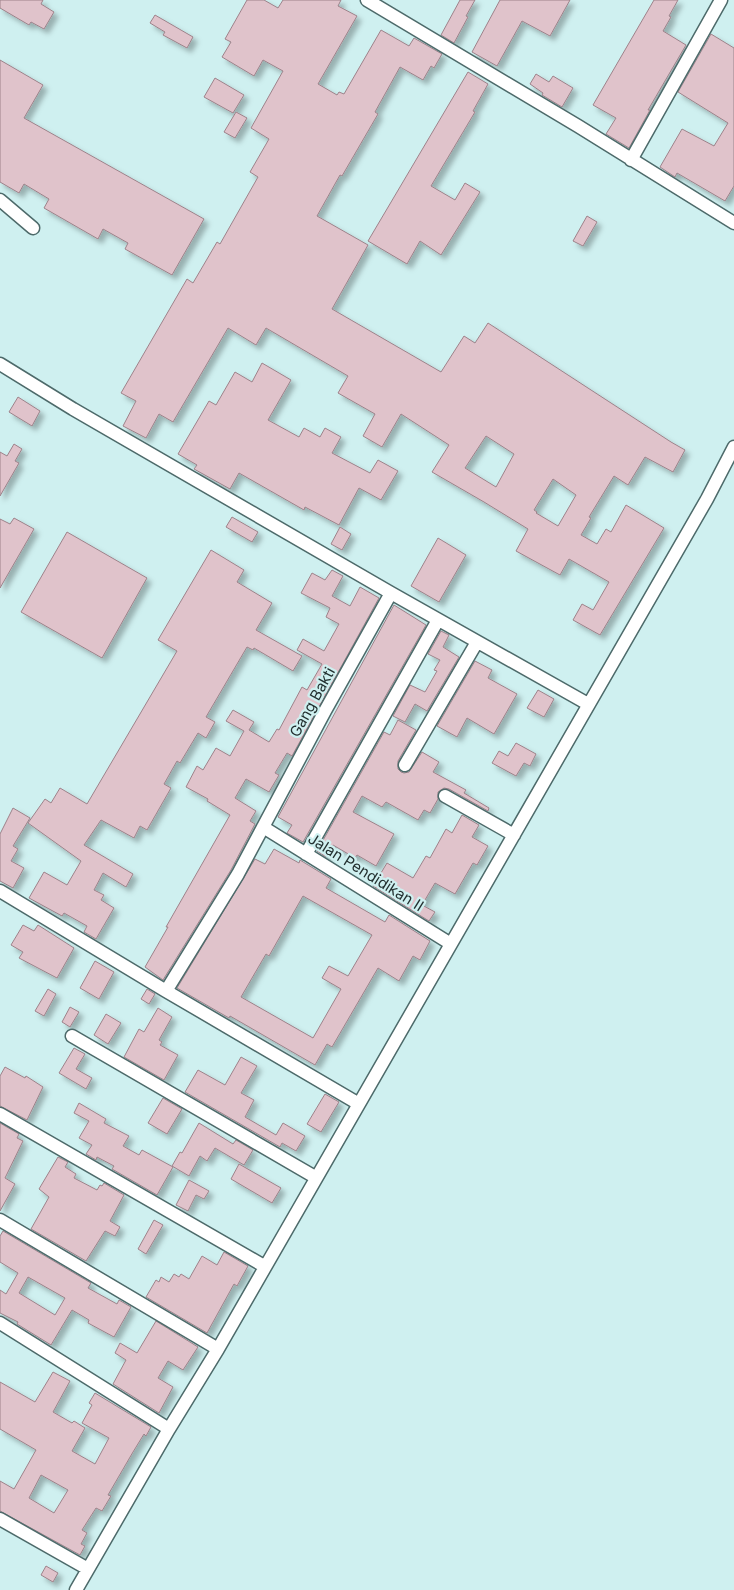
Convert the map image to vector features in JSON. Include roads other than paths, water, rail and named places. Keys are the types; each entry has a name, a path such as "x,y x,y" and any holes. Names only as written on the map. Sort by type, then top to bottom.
{"street":[{"path":"367,0 578,126 734,223"},
{"path":"631,160 721,0"},
{"path":"0,200 33,228"},
{"path":"0,364 73,409 391,593 588,704"},
{"path":"76,1590 218,1349 264,1266 514,835 707,499 734,447"},
{"name":"Gang Bakti","path":"166,992 238,874 325,710 391,593"},
{"path":"306,854 438,620"},
{"path":"405,765 477,642"},
{"path":"446,796 514,835"},
{"name":"Jalan Pendidikan II","path":"263,828 451,944"},
{"path":"0,891 166,992 359,1104"},
{"path":"72,1036 316,1177"},
{"path":"0,1114 264,1266"},
{"path":"0,1220 218,1349"},
{"path":"0,1323 169,1430"},
{"path":"0,1519 88,1569"}]}
